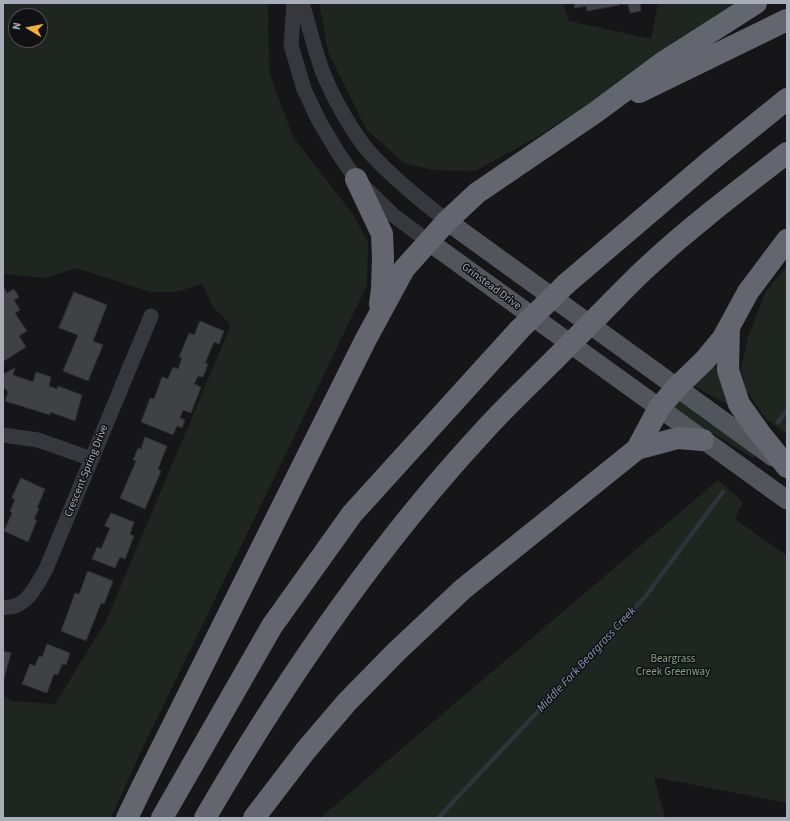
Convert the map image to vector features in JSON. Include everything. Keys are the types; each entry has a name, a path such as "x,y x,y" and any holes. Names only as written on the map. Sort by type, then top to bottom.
{"highway":[{"path":"127,818 377,318 404,269 447,221 477,193 596,112 662,63 756,3"},
{"path":"596,112 787,20"},
{"path":"162,818 272,626 352,514 519,330 566,284 709,162 787,99"},
{"path":"205,818 244,751 302,662 371,566 419,505 481,433 645,269 730,197 787,153"},
{"path":"356,179 382,234 382,289 377,318"},
{"path":"638,449 659,408 677,387 705,360 722,338 748,292 787,240"},
{"path":"729,326 728,370 739,404 787,467"},
{"path":"254,818 306,750 337,714 396,652 463,589 638,449 678,438 703,440"}],"main road":[{"path":"447,221 787,467"},
{"name":"Grinstead Drive","path":"428,241 787,500"}],"street":[{"name":"Grinstead Drive","path":"294,3 291,45 304,89 319,120 340,156 356,179 393,215 428,241"},
{"path":"302,3 322,70 336,99 356,132 370,153 404,186 447,221"},
{"name":"Crescent Spring Drive","path":"3,607 10,608 26,601 46,570 151,316"},
{"path":"3,435 38,440 92,460"}],"green space":[{"path":"3,3 268,3 269,72 293,137 352,213 368,242 367,285 141,751 111,818 3,818 3,695 11,701 55,704 106,621 231,325 213,307 202,284 176,292 150,292 76,268 46,278 3,274"},
{"path":"319,3 563,3 569,21 651,39 658,3 741,3 672,50 539,136 475,171 432,170 404,163 366,129 328,52"},
{"path":"787,265 787,434 766,419 746,390 741,369 748,337 765,293"},
{"path":"718,358 729,405 693,386"},
{"path":"678,400 755,455 753,458 672,408"},
{"name":"Beargrass Creek Greenway","path":"718,480 743,502 735,519 787,556 787,803 654,777 665,818 320,818"}],"building":[{"path":"574,3 619,3 620,5 587,11 586,6 575,8"},
{"path":"623,3 640,3 641,11 630,13 628,4 623,5"},
{"path":"3,287 7,293 14,289 19,297 14,300 20,310 15,313 27,331 19,336 26,347 4,361 3,360"},
{"path":"74,292 107,305 93,341 103,345 88,381 63,371 78,335 59,328"},
{"path":"200,321 224,331 219,344 214,342 205,363 208,364 203,377 198,376 194,384 201,387 191,413 183,410 180,418 185,420 182,428 177,426 173,435 141,422 150,398 154,399 162,377 168,379 173,367 178,369 182,358 179,357 189,333 194,335"},
{"path":"15,368 13,375 33,382 36,372 51,377 49,386 57,389 58,386 82,395 75,421 50,412 50,415 5,401 8,392 3,386 4,374"},
{"path":"145,437 167,446 158,469 161,471 145,509 120,498 136,461 133,460 138,448 141,449"},
{"path":"21,478 45,489 37,508 39,509 34,519 37,520 28,542 4,531 12,513 10,511 15,500 12,498"},
{"path":"111,513 134,522 130,534 134,536 125,559 120,557 115,568 92,559 97,547 101,549 110,528 105,526"},
{"path":"88,571 113,581 104,604 101,603 86,641 61,631 75,593 79,594"},
{"path":"47,644 70,653 66,665 62,664 58,675 54,674 47,693 22,684 30,664 35,666 39,656 42,657"},
{"path":"3,651 11,653 4,679 3,678"}],"waterway":[{"name":"Middle Fork Beargrass Creek","path":"778,422 787,410"},
{"name":"Middle Fork Beargrass Creek","path":"438,818 645,597 723,492"}]}
